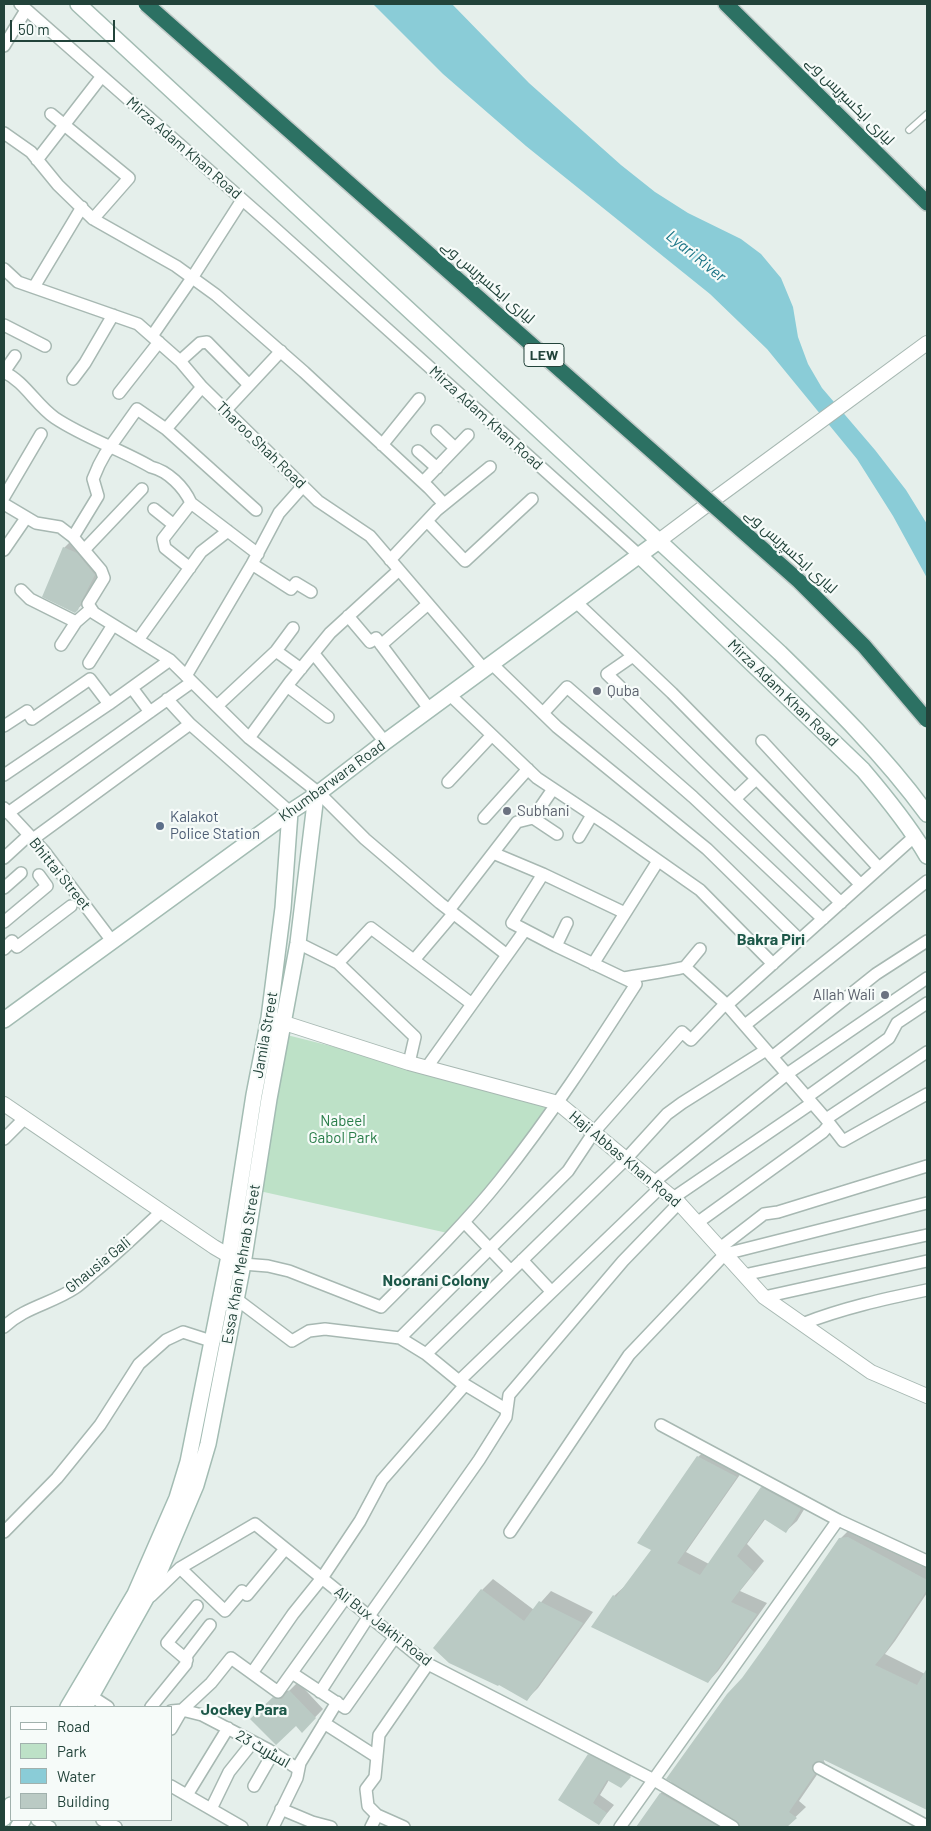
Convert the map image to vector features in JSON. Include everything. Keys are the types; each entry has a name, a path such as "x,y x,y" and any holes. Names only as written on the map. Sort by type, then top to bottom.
{"highway":[{"name":"لیاری ایکسپریس وے","path":"146,4 799,581 864,646 927,720"},
{"name":"لیاری ایکسپریس وے","path":"726,4 927,203"}],"main road":[{"name":"Mirza Adam Khan Road","path":"78,4 660,540 780,653 838,709 881,755 927,814"},
{"name":"Khumbarwara Road","path":"5,1017 290,812 318,794 385,742 660,540"},
{"name":"Mirza Adam Khan Road","path":"640,556 863,770 915,836 927,856"},
{"name":"Essa Khan Mehrab Street","path":"69,1706 138,1600 155,1582 196,1485 208,1444 243,1264 247,1190 269,1099 276,1020 298,944 318,794"},
{"name":"Jamila Street","path":"276,1020 290,812"},
{"path":"229,1256 247,1190"},
{"name":"Essa Khan Mehrab Street","path":"88,1701 138,1600 178,1498 191,1449 229,1256"},
{"path":"4,1819 10,1807"}],"street":[{"path":"4,46 23,7"},
{"name":"Mirza Adam Khan Road","path":"23,7 640,556"},
{"path":"37,160 102,76"},
{"path":"52,114 129,178 93,219"},
{"path":"4,133 31,152 58,185 93,219 176,266 216,294 382,444 444,504"},
{"path":"119,393 156,339 242,200"},
{"path":"34,287 82,207"},
{"name":"Tharoo Shah Road","path":"4,269 18,282 138,324 156,339 318,501 370,536 428,604 488,666 543,713 556,727 707,849 800,940"},
{"path":"73,378 85,363 113,315"},
{"path":"4,325 45,346"},
{"path":"180,361 200,343 207,342 249,385"},
{"path":"660,540 927,343"},
{"path":"225,410 281,351"},
{"path":"15,356 4,372 13,376 54,417 151,467 161,469 187,494 191,503 228,530 255,559 291,589 296,583 311,592"},
{"path":"166,429 202,387"},
{"path":"382,444 419,399"},
{"path":"73,537 98,496 93,479 110,446 137,409 166,429 256,510"},
{"path":"437,431 455,448"},
{"path":"4,497 41,434"},
{"path":"423,482 468,435"},
{"path":"418,451 436,468"},
{"path":"390,560 444,504 490,467"},
{"path":"6,810 150,712 168,699 189,679 279,513 303,486"},
{"path":"84,550 142,489"},
{"path":"427,521 465,561 532,500"},
{"path":"190,568 165,548 163,539 191,503"},
{"path":"4,504 36,523 60,527 73,537 101,570 104,578 88,604 91,608 113,625 170,660 249,738 318,794 365,839 451,912 507,955"},
{"path":"154,509 174,525"},
{"path":"4,550 26,518"},
{"path":"138,640 201,552 228,530"},
{"path":"249,738 287,686 330,633 399,570"},
{"path":"21,590 30,599 76,622"},
{"path":"576,602 672,693 860,884"},
{"path":"381,645 428,604"},
{"path":"61,645 76,622 91,608"},
{"path":"348,616 370,642 376,638 430,710"},
{"path":"89,663 113,625"},
{"path":"217,706 276,651 293,628"},
{"path":"276,651 301,669"},
{"path":"314,654 385,742"},
{"path":"633,656 607,674 840,903"},
{"path":"4,775 170,660"},
{"path":"4,726 27,711 32,718 90,679 109,704"},
{"path":"287,686 328,717"},
{"path":"543,713 567,687 693,797 823,919"},
{"path":"132,688 150,712"},
{"path":"450,695 537,778 700,890 773,964"},
{"path":"168,699 190,724 290,812"},
{"path":"4,858 190,724"},
{"path":"448,782 492,735"},
{"path":"762,741 879,868"},
{"path":"484,818 528,769"},
{"path":"735,799 756,779"},
{"path":"414,960 517,822 533,818 553,789"},
{"name":"Bhittai Street","path":"6,810 44,851 112,941"},
{"path":"579,836 592,815"},
{"path":"533,818 557,834"},
{"path":"400,1338 568,1171 594,1132 682,1032 691,1040 726,1005 915,836"},
{"path":"493,853 543,874 625,913"},
{"path":"593,964 658,861"},
{"path":"4,888 21,873"},
{"path":"4,1104 243,1264 268,1266 289,1271 381,1307 464,1222 500,1180 558,1103 636,984 512,924 543,874"},
{"path":"4,922 47,886 38,875"},
{"path":"745,1025 927,881"},
{"path":"4,949 12,942 17,947 71,906"},
{"path":"556,946 567,923"},
{"path":"338,963 371,928 472,1004"},
{"path":"427,1067 525,930"},
{"path":"426,1354 626,1159 667,1114 682,1103 769,1054 876,974 927,940"},
{"path":"298,944 338,963 416,1036 409,1063"},
{"path":"624,978 665,972 685,966 700,949"},
{"path":"685,966 745,1025 843,1141 927,1094"},
{"path":"252,1673 293,1614 322,1578 360,1521 382,1480 462,1383 551,1291 657,1185 787,1074 927,978"},
{"path":"320,1692 369,1616 479,1460 506,1416 510,1396 676,1200 890,1038 898,1023 927,1003"},
{"name":"Haji Abbas Khan Road","path":"276,1020 409,1063 558,1103 676,1200 764,1297 871,1372 927,1396"},
{"path":"697,1223 823,1132 828,1122 927,1052"},
{"path":"4,1139 25,1118"},
{"path":"510,1532 629,1355 723,1251 764,1214 778,1212 927,1166"},
{"path":"723,1251 927,1203"},
{"name":"Ghausia Gali","path":"4,1327 30,1308 45,1303 75,1288 162,1211"},
{"path":"464,1222 511,1271"},
{"path":"744,1275 927,1235"},
{"path":"522,1260 551,1291"},
{"path":"764,1297 927,1261"},
{"path":"223,1287 236,1300 292,1341 309,1331 325,1330 400,1338 426,1354 462,1383 507,1410"},
{"path":"802,1324 867,1302 927,1290"},
{"path":"4,1532 57,1478 100,1425 139,1364 166,1340 183,1332 211,1341"},
{"path":"661,1425 838,1520 927,1561"},
{"path":"620,1827 838,1520"},
{"name":"Ali Bux Jakhi Road","path":"138,1600 180,1568 255,1524 428,1664 654,1780 733,1827"},
{"path":"180,1568 225,1611 242,1591 248,1595 285,1549"},
{"path":"172,1726 177,1711 211,1683 230,1658 278,1692 346,1597"},
{"path":"186,1660 166,1643 197,1606"},
{"path":"152,1706 186,1664 187,1655 210,1625"},
{"path":"292,1673 345,1708 395,1637"},
{"path":"404,1827 377,1815 368,1806 366,1789 376,1777 379,1735 428,1664"},
{"path":"88,1701 105,1706"},
{"path":"273,1827 297,1778 300,1763 337,1702"},
{"name":"اسٹریٹ 23","path":"177,1711 202,1715 273,1753 298,1769"},
{"path":"324,1723 377,1757"},
{"path":"187,1795 228,1728"},
{"path":"211,1809 230,1772 253,1742"},
{"path":"254,1786 273,1753"},
{"path":"819,1768 927,1826"},
{"path":"172,1787 242,1827"},
{"path":"281,1809 332,1827"},
{"path":"371,1827 377,1815"},
{"path":"4,1819 18,1827"},
{"path":"104,1821 116,1827"}],"lane":[{"path":"908,130 927,114"}],"green space":[{"name":"Nabeel Gabol Park","path":"271,1031 558,1103 452,1234 246,1188"}],"water":[{"name":"Lyari River","path":"373,4 452,4 529,83 621,165 655,192 688,213 741,239 761,254 781,278 793,307 798,337 808,364 822,388 906,490 927,524 927,578 893,516 857,459 767,349 710,294 526,146 443,74"}],"building":[{"path":"63,547 77,553 95,575 75,613 42,597"},
{"path":"697,1456 737,1477 677,1563 700,1575 761,1487 801,1509 786,1533 764,1519 737,1556 754,1572 731,1602 757,1614 708,1683 591,1627 613,1595 616,1597 651,1550 637,1543"},
{"path":"848,1537 927,1580 927,1590 875,1665 917,1685 927,1668 927,1810 824,1760 812,1765 815,1774 789,1812 797,1818 787,1827 740,1827 737,1821 666,1779 727,1694 742,1678 765,1646 839,1538"},
{"path":"481,1589 524,1621 539,1601 583,1623 527,1701 499,1685 449,1663 433,1648"},
{"path":"289,1690 316,1718 302,1733 296,1726 276,1745 250,1719 273,1697 282,1699"},
{"path":"588,1754 631,1777 621,1788 607,1780 593,1803 607,1813 599,1825 558,1800"},
{"path":"660,1793 719,1827 636,1827"}],"place":[{"name":"Quba","path":"597,691"},
{"name":"Subhani","path":"507,811"},
{"name":"Kalakot Police Station","path":"160,826"},
{"name":"Allah Wali","path":"885,995"}],"district":[{"name":"Bakra Piri","path":"771,940"},
{"name":"Noorani Colony","path":"436,1281"},
{"name":"Jockey Para","path":"244,1710"}]}
